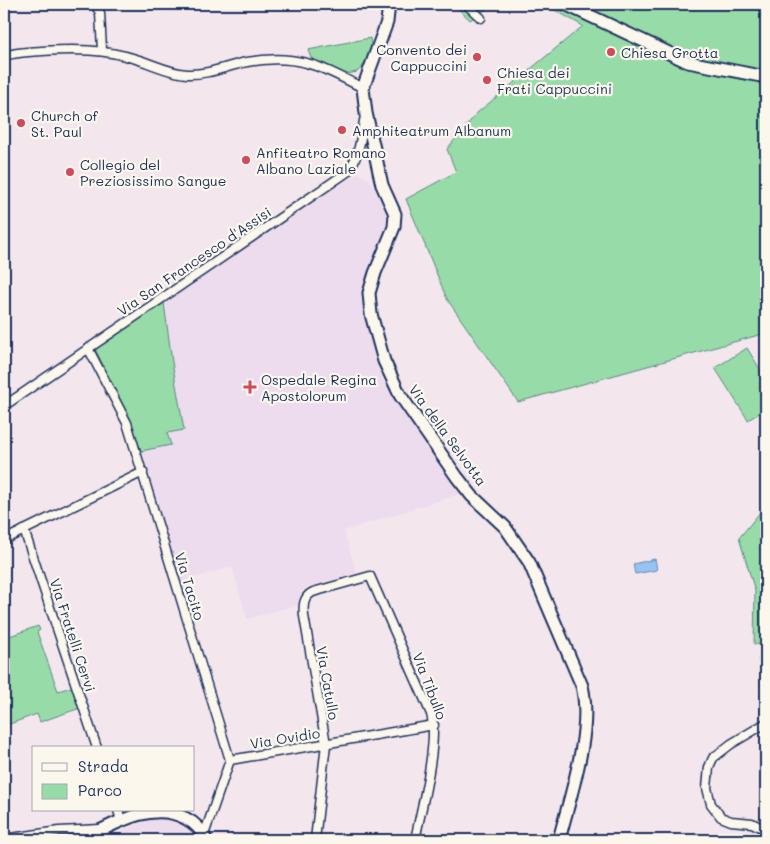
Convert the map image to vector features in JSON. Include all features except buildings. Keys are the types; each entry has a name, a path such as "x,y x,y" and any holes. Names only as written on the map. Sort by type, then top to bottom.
{"street":[{"path":"96,4 100,13 102,50"},
{"path":"4,56 56,50 102,50 136,58 174,72 187,74 213,72 247,62 294,60 323,67 363,88 387,22 389,4"},
{"path":"466,4 481,18"},
{"path":"565,4 688,62 766,77"},
{"name":"Via della Selvotta","path":"363,88 366,113 382,186 395,214 394,227 369,293 371,314 388,373 400,395 457,477 472,496 505,527 529,562 582,686 585,700 585,720 580,758 559,840"},
{"name":"Via San Francesco d'Assisi","path":"4,406 346,173 353,163 356,154 366,113"},
{"name":"Via Tacito","path":"88,348 127,423 230,760"},
{"path":"4,540 143,472"},
{"name":"Via Fratelli Cervi","path":"24,530 96,746"},
{"name":"Via Tibullo","path":"370,576 434,725 424,795 415,840"},
{"name":"Via Catullo","path":"315,840 326,744 304,616 304,604 307,596 313,592 370,576"},
{"path":"760,840 766,831 752,823 730,821 720,817 711,804 707,782 709,767 716,756 731,744 766,723"},
{"name":"Via Ovidio","path":"230,760 434,725"},
{"path":"205,838 230,760"},
{"path":"89,839 119,816 166,812 181,816 194,823 205,838"},
{"path":"4,839 65,831 104,829"}],"shaded area":[{"name":"Ospedale Regina Apostolorum","path":"358,173 370,180 387,215 387,221 366,277 361,297 364,315 382,377 393,397 462,493 344,531 357,573 307,587 302,592 297,605 247,619 232,567 180,582 131,424 93,348"},
{"path":"166,817 185,821 204,840 113,840 124,830 152,819"}],"green space":[{"path":"453,4 494,4 470,20"},
{"path":"544,4 766,4 766,333 518,402 447,299 406,199 456,172 447,149 477,113 583,26"},
{"path":"370,38 372,50 367,63 357,72 347,74 311,58 308,50"},
{"path":"164,303 184,430 167,433 171,445 141,451 132,423 95,349"},
{"path":"747,348 766,379 766,409 748,420 715,368"},
{"path":"766,505 766,645 754,644 755,591 739,538"},
{"path":"38,626 40,630 37,632 58,691 72,687 80,708 40,722 37,714 4,726 4,638"}],"water":[{"path":"655,559 657,570 635,574 633,564"}],"place":[{"name":"Chiesa Grotta","path":"611,52"},
{"name":"Convento dei Cappuccini","path":"477,57"},
{"name":"Chiesa dei Frati Cappuccini","path":"487,80"},
{"name":"Church of St. Paul","path":"21,123"},
{"name":"Amphiteatrum Albanum","path":"342,130"},
{"name":"Anfiteatro Romano Albano Laziale","path":"246,160"},
{"name":"Collegio del Preziosissimo Sangue","path":"70,172"},
{"name":"Ospedale Regina Apostolorum","path":"250,387"}]}
